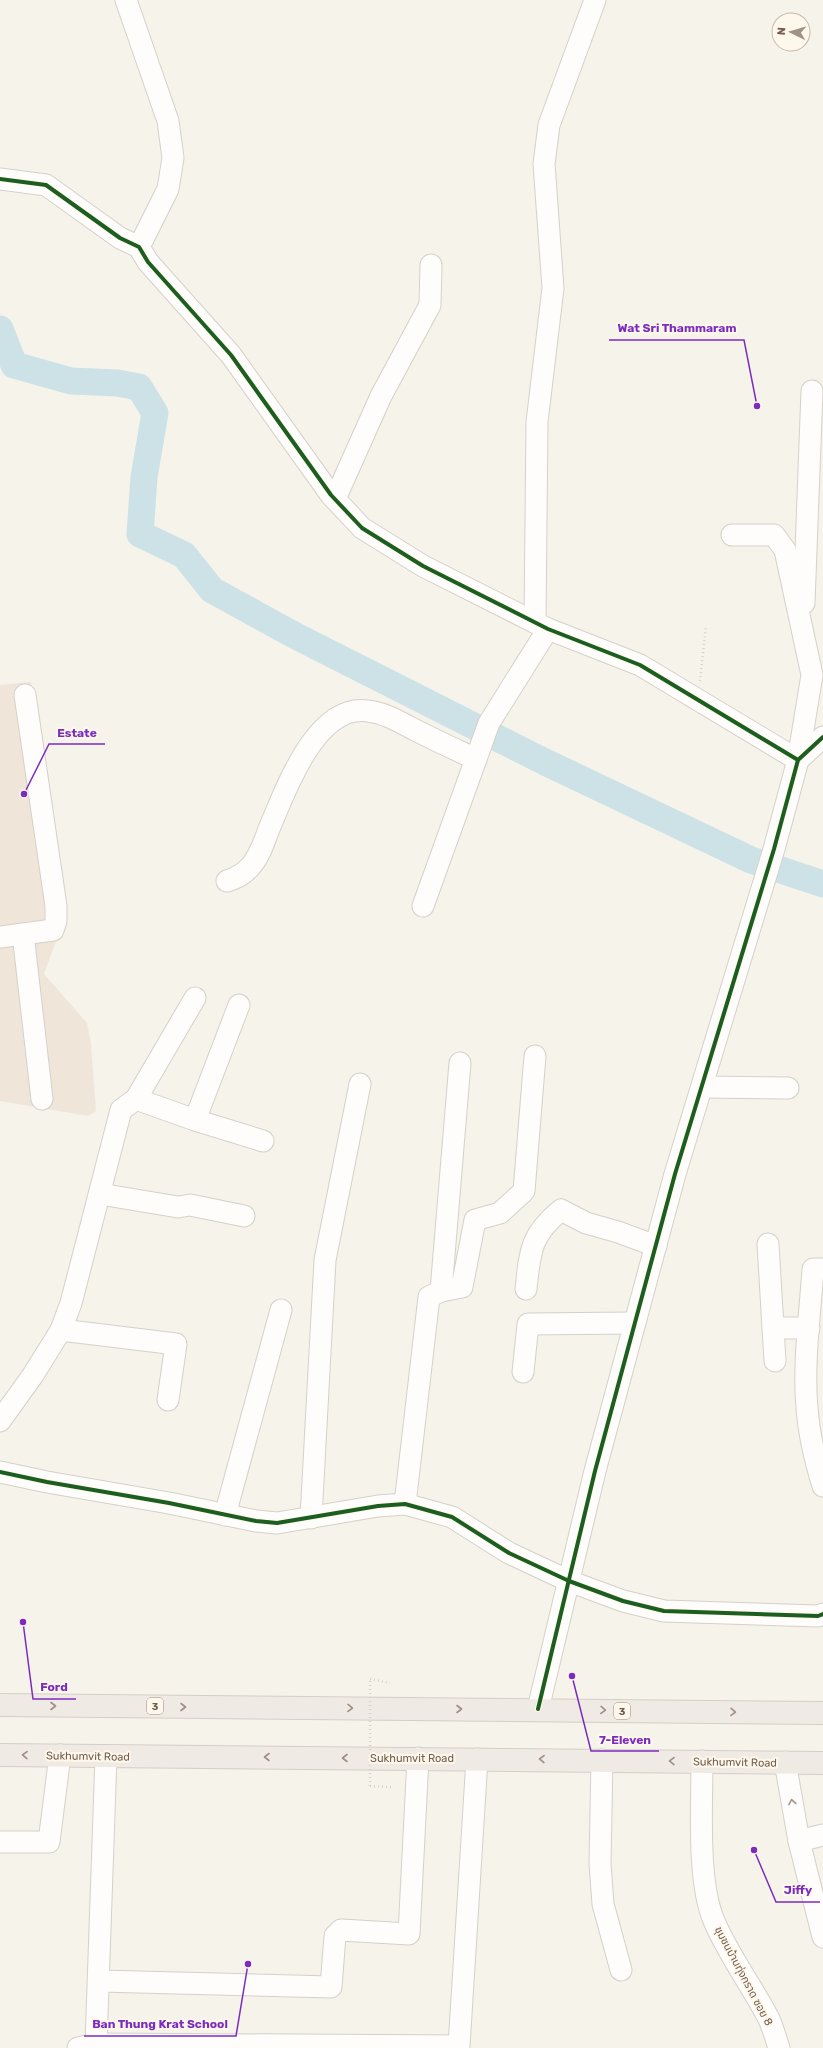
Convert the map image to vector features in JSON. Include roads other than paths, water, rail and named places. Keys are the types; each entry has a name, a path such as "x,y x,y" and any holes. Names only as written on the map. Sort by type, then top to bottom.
{"highway":[{"name":"3","path":"0,1705 823,1713"},
{"name":"Sukhumvit Road","path":"0,1755 823,1763"}],"street":[{"path":"126,0 168,121 173,158 168,189 139,247"},
{"path":"423,906 489,723 542,625 537,422 553,288 544,164 549,125 595,0"},
{"path":"0,179 46,185 120,238 139,247 148,262 231,355 335,498 362,528 423,566 542,625 640,665 798,760"},
{"path":"335,498 382,396 430,305 431,265"},
{"path":"803,634 812,391"},
{"path":"538,1710 595,1471 656,1246 702,1087 774,849 798,760 812,674 785,550 774,535 732,535"},
{"path":"0,937 53,930 56,921 56,906 24,696"},
{"path":"227,881 240,876 250,867 258,854 284,792 308,748 320,731 336,718 348,712 366,710 386,716 478,752"},
{"path":"798,760 823,737"},
{"path":"23,934 42,1099"},
{"path":"0,1421 34,1375 61,1330 70,1303 100,1194 121,1110 136,1099 195,998"},
{"path":"195,1120 239,1005"},
{"path":"405,1504 428,1297 441,1291 462,1287 475,1220 500,1212 524,1191 534,1056"},
{"path":"441,1291 460,1063"},
{"path":"311,1518 325,1260 360,1084"},
{"path":"702,1087 788,1088"},
{"path":"136,1099 195,1120 263,1141"},
{"path":"100,1194 178,1207 190,1204 244,1216"},
{"path":"526,1289 530,1250 545,1223 561,1210 586,1224 618,1232 656,1246"},
{"path":"768,1244 775,1362"},
{"path":"823,1269 813,1269 809,1328 807,1407 812,1444 823,1486"},
{"path":"225,1515 281,1310"},
{"path":"523,1372 528,1324 635,1323"},
{"path":"773,1328 809,1328"},
{"path":"61,1330 176,1344 168,1400"},
{"path":"0,1472 47,1482 169,1503 225,1515 277,1523 378,1506 405,1504 452,1517 509,1553 569,1581 622,1601 664,1612 818,1616 823,1614"},
{"path":"0,1842 49,1842 60,1756"},
{"path":"106,1756 99,1980 87,2046 459,2046 476,1759"},
{"path":"99,1980 331,1987 335,1936 341,1930 409,1934 418,1758"},
{"path":"602,1760 600,1863 603,1904 621,1970"},
{"name":"ชุมชนบ้านทุ่งกราด ซอย 8","path":"702,1761 703,1863 707,1897 714,1920 734,1962 769,2020 779,2048"},
{"path":"785,1762 799,1841 823,1937"},
{"path":"799,1841 823,1835"}],"waterway":[{"path":"0,329 14,365 71,381 117,383 139,387 155,413 144,477 140,534 184,555 212,590 294,635 543,761 751,860 823,884"}],"place":[{"name":"Wat Sri Thammaram","path":"757,406"},
{"name":"Estate","path":"24,794"},
{"name":"Ford","path":"23,1622"},
{"name":"7-Eleven","path":"572,1676"},
{"name":"Jiffy","path":"754,1850"},
{"name":"Ban Thung Krat School","path":"248,1964"}]}
